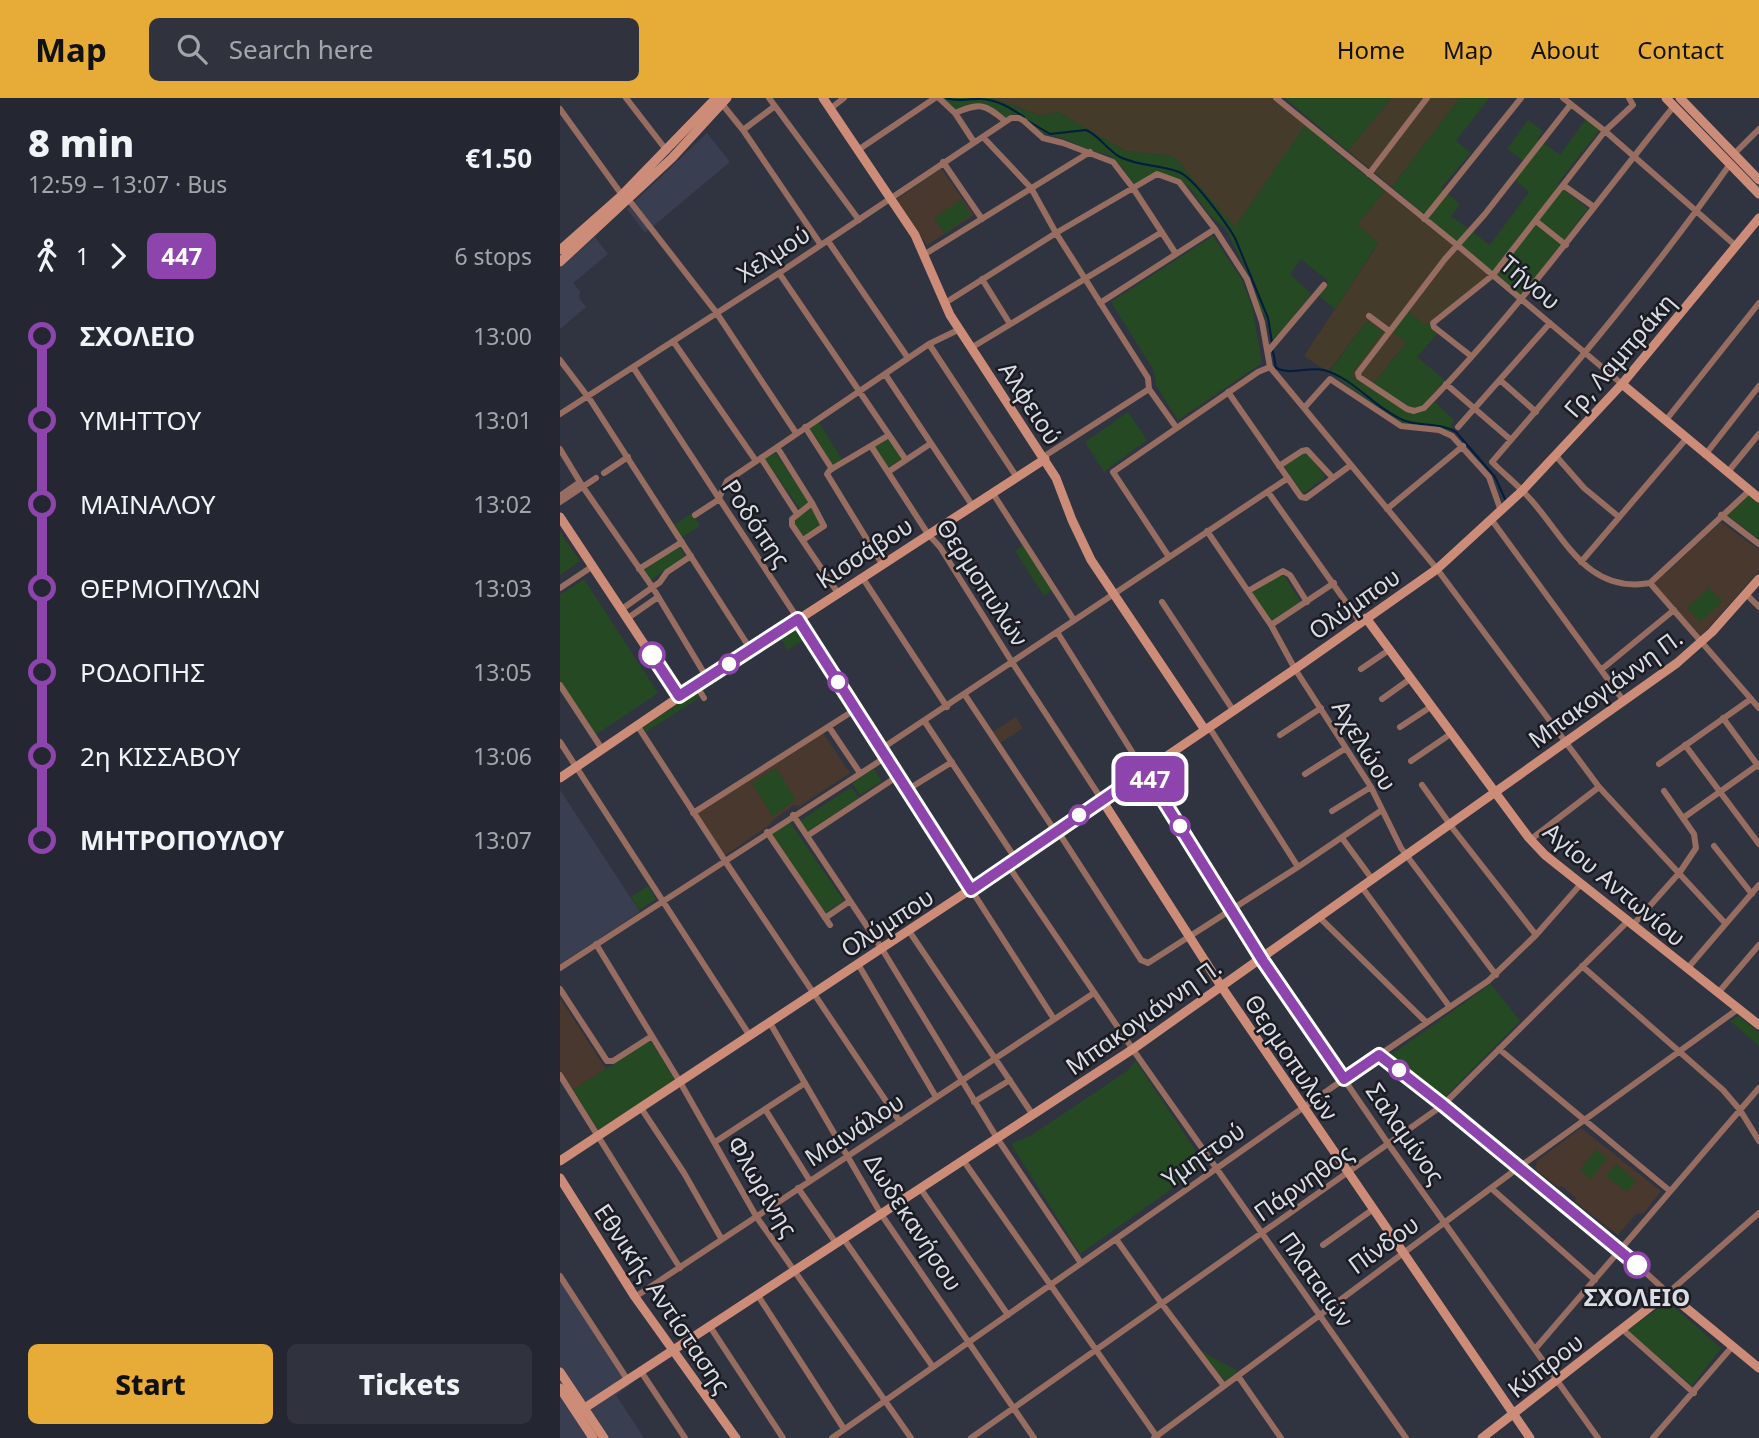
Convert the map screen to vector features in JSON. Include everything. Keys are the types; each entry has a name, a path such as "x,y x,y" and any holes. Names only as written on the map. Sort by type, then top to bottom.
{"street":[{"path":"626,98 667,151"},
{"path":"769,98 859,220"},
{"name":"Αλφειού","path":"823,98 925,254 945,303 971,348 1044,458 1062,491 1084,548 1298,867"},
{"path":"830,108 844,98"},
{"path":"858,150 937,98 955,113 974,142"},
{"name":"Τήνου","path":"1276,98 1521,298 1759,498"},
{"path":"1369,174 1427,98"},
{"path":"1424,219 1521,98"},
{"path":"1563,98 1697,210 1736,247"},
{"path":"1471,356 1433,324 1493,275 1605,131 1633,105 1629,98"},
{"path":"1667,98 1679,100 1759,180"},
{"path":"560,262 667,151 722,100"},
{"path":"722,100 908,358"},
{"path":"560,250 672,158 722,100"},
{"path":"1571,104 1389,331 1358,374 1392,400 1412,411 1424,408 1566,245 1679,100"},
{"path":"1679,100 1759,194"},
{"path":"955,113 981,105 1005,121 1018,118 1043,138 1113,162 1176,254"},
{"path":"743,130 775,106"},
{"path":"560,109 716,312 796,433"},
{"name":"Χελμού","path":"560,414 825,243 1005,121"},
{"path":"1734,154 1759,129"},
{"path":"983,137 1031,188 1056,233 1148,378 1149,389 1176,427"},
{"path":"925,254 1090,152"},
{"path":"943,162 982,219"},
{"path":"1730,163 1586,354 1492,462 1581,562 1612,582 1650,583 1749,491"},
{"path":"945,303 1157,174 1179,181 1215,229 1247,279 1271,348 1270,367 1437,569 1599,787 1725,923"},
{"path":"1563,185 1594,207"},
{"name":"Γρ, Λαμπράκη","path":"1501,511 1622,384 1759,218"},
{"path":"1536,221 1566,245"},
{"path":"1100,303 1215,229"},
{"path":"971,348 1162,232"},
{"path":"779,273 906,460"},
{"path":"982,279 1010,324"},
{"path":"1271,348 1325,285"},
{"path":"1666,420 1759,303"},
{"path":"1369,316 1389,331"},
{"path":"1458,427 1550,323"},
{"path":"695,514 718,500 727,481 929,344 960,329"},
{"path":"673,341 797,514"},
{"path":"929,344 1016,476"},
{"path":"560,360 628,457 751,650"},
{"name":"Ροδόπης","path":"633,367 1054,1019"},
{"path":"1169,557 1113,472 1228,392 1270,367"},
{"path":"885,374 972,505"},
{"path":"1304,408 1331,379 1401,426 1444,432 1463,446 1489,477 1501,511"},
{"path":"1500,380 1536,412"},
{"path":"1446,383 1511,440"},
{"path":"1705,455 1759,386"},
{"name":"Κισσάβου","path":"560,778 679,696 1149,389"},
{"path":"1228,392 1303,498 1351,465"},
{"path":"805,427 882,564"},
{"path":"1727,473 1759,434"},
{"path":"830,471 889,435"},
{"path":"1581,562 1686,439"},
{"path":"888,472 930,444"},
{"name":"Θερμοπυλών","path":"871,446 928,534 940,547 1221,986 1530,1438"},
{"path":"1387,509 1463,446"},
{"path":"777,447 824,526 803,540"},
{"path":"560,449 581,485 653,589 707,678"},
{"path":"1279,466 1307,450 1333,478"},
{"path":"1556,456 1584,488 1619,517"},
{"path":"604,473 628,457"},
{"path":"560,496 596,478"},
{"path":"881,749 1287,478"},
{"path":"560,502 581,485"},
{"path":"992,492 1074,620"},
{"path":"1268,492 1363,620"},
{"path":"812,503 792,519 792,525 838,593"},
{"name":"Ολύμπου","path":"560,1161 971,890 1295,668 1437,569 1501,511"},
{"path":"1721,515 1759,544"},
{"path":"560,517 679,696"},
{"path":"1492,519 1623,700"},
{"name":"Αχελώου","path":"1207,531 1271,625 1295,668 1371,787 1406,855 1496,975"},
{"path":"639,569 682,542"},
{"path":"622,609 653,589 667,572 691,556"},
{"path":"560,588 593,566"},
{"path":"1248,591 1283,571 1290,575 1307,602"},
{"path":"862,577 947,707"},
{"name":"Μπακογιάννη Π.","path":"581,1409 1133,1049 1677,663 1702,642 1759,579"},
{"path":"1271,625 1334,583"},
{"path":"1650,583 1756,703 1723,718 1659,764"},
{"path":"1746,594 1759,607"},
{"path":"628,618 658,597"},
{"path":"1162,602 1233,710"},
{"path":"1602,669 1674,610"},
{"name":"Αγίου Αντωνίου","path":"1363,620 1432,706 1530,840 1580,885 1759,1025"},
{"name":"Σαλαμίνος","path":"1057,632 1261,957 1390,1145 1598,1438"},
{"path":"1361,669 1389,650"},
{"path":"1382,699 1410,679"},
{"path":"560,685 602,749"},
{"path":"696,685 704,698"},
{"path":"965,695 1141,960 1146,963 1298,867 1382,810"},
{"path":"1400,727 1432,706"},
{"path":"694,813 856,709"},
{"path":"1280,735 1321,709"},
{"path":"1664,791 1683,818 1759,765 1723,718"},
{"name":"Πλαταιών","path":"925,722 1094,993 1406,1438"},
{"path":"638,725 725,861 900,1122"},
{"path":"826,729 860,773"},
{"path":"1410,761 1452,733"},
{"path":"560,742 750,1036"},
{"path":"1685,745 1759,844"},
{"path":"1305,774 1346,748"},
{"path":"560,968 886,757"},
{"path":"907,790 952,762"},
{"path":"807,836 898,776"},
{"path":"1422,785 1449,824 1536,935"},
{"path":"1332,811 1371,787"},
{"path":"1530,840 1599,787"},
{"path":"793,815 882,948 997,1138 1081,1263"},
{"name":"Πάρνηθος","path":"971,1438 1390,1145 1443,1105 1680,872 1697,845 1694,834 1683,818"},
{"path":"767,832 830,925"},
{"path":"1342,838 1372,879"},
{"path":"1714,846 1752,894"},
{"name":"Υμηττού","path":"832,1438 1303,1107 1496,975 1580,885"},
{"path":"1688,969 1759,885"},
{"path":"1361,886 1449,1006"},
{"path":"825,918 850,901"},
{"path":"1319,917 1426,1022"},
{"path":"909,931 1032,1115"},
{"name":"Φλωρίνης","path":"596,944 680,1082 756,1216 911,1438"},
{"path":"1718,993 1759,944"},
{"path":"858,964 936,1097"},
{"path":"1582,966 1723,1090 1740,1110 1759,1141"},
{"path":"560,989 607,1061 613,1061 652,1036"},
{"name":"Μαινάλου","path":"635,1297 1094,993"},
{"name":"Πίνδου","path":"1156,1437 1490,1188 1738,1009"},
{"name":"Δωδεκανήσου","path":"770,1023 881,1214 1034,1438"},
{"path":"1499,1049 1670,1191"},
{"path":"1379,1055 1621,1250 1740,1359 1759,1371"},
{"path":"560,1075 680,1268"},
{"path":"974,1102 1010,1080"},
{"path":"715,1142 805,1083"},
{"path":"1535,1349 1759,1088"},
{"path":"641,1108 684,1173 721,1238"},
{"path":"765,1109 810,1181"},
{"path":"963,1160 1156,1437"},
{"name":"Εθνικής Αντίστασης","path":"560,1178 635,1297 736,1438"},
{"path":"798,1188 933,1367"},
{"path":"920,1188 1008,1315"},
{"path":"1490,1188 1595,1280"},
{"path":"1323,1245 1373,1210"},
{"name":"Κύπρου","path":"1482,1438 1668,1293 1759,1213"},
{"path":"1116,1239 1224,1386"},
{"path":"560,1276 626,1379"},
{"path":"757,1294 844,1430"},
{"path":"709,1325 783,1438"},
{"path":"1622,1329 1694,1393"},
{"path":"1653,1438 1731,1348"},
{"path":"640,1370 685,1438"},
{"path":"560,1372 581,1409 593,1438"},
{"path":"1238,1376 1281,1438"},
{"path":"560,1388 604,1438"}],"shaded area":[{"path":"992,98 1274,98 1306,124 1235,228 1173,156 1125,151 1058,112 1042,116"},
{"path":"1391,98 1460,98 1392,187 1348,151"},
{"path":"707,133 730,162 645,233 627,209"},
{"path":"941,168 974,215 927,245 896,200"},
{"path":"1385,191 1490,275 1425,326 1408,311 1406,343 1370,388 1350,376 1382,332 1367,321 1328,372 1304,356 1378,244 1357,224"},
{"path":"595,237 608,254 573,283 580,291 579,298 586,307 560,329 560,268"},
{"path":"1721,522 1759,550 1759,571 1701,636 1654,584"},
{"path":"1016,717 1023,728 1000,743 993,732"},
{"path":"823,733 850,773 800,806 794,805 724,856 697,813"},
{"path":"560,790 640,912 560,964"},
{"path":"560,998 606,1069 573,1090 560,1071"},
{"path":"1581,1128 1661,1191 1644,1213 1636,1214 1618,1235 1575,1202 1576,1198 1562,1186 1559,1188 1535,1169 1537,1161"},
{"path":"560,1277 630,1385 616,1395 644,1438 560,1438"}],"green space":[{"path":"942,98 992,98 1042,116 1058,112 1125,151 1173,156 1235,227 1306,124 1385,191 1357,224 1378,243 1335,309 1319,296 1329,282 1301,259 1290,274 1311,294 1272,342 1254,285 1226,229 1210,216 1190,188 1177,178 1157,174 1135,185 1109,155 1042,133 1016,115 1012,114 1008,119 989,106 978,104 956,110"},
{"path":"1285,98 1391,98 1348,151"},
{"path":"1460,98 1489,98 1456,141 1471,153 1441,188 1460,204 1451,216 1490,245 1529,192 1514,179 1525,162 1507,149 1528,120 1543,131 1538,139 1560,155 1589,115 1603,126 1557,184 1588,209 1521,296 1392,187"},
{"path":"961,200 971,215 944,233 934,218"},
{"path":"1213,236 1242,280 1252,306 1262,363 1178,420 1156,385 1153,369 1111,302"},
{"path":"1407,310 1425,326 1429,323 1437,334 1417,357 1445,380 1430,397 1454,420 1449,431 1401,423 1329,372 1367,321 1383,332 1350,376 1370,388 1406,343 1391,330"},
{"path":"1128,412 1147,440 1104,472 1085,442"},
{"path":"818,421 843,461 834,467 809,427"},
{"path":"889,437 903,458 887,468 874,447"},
{"path":"1306,451 1325,477 1303,494 1284,466"},
{"path":"775,452 809,503 800,509 764,458"},
{"path":"1749,495 1759,502 1759,539 1727,515"},
{"path":"811,507 823,526 803,539 794,525 796,518"},
{"path":"692,513 700,526 682,537 674,525"},
{"path":"560,532 580,561 560,575"},
{"path":"1024,545 1052,590 1044,596 1015,551"},
{"path":"679,546 685,556 649,581 643,571"},
{"path":"1282,573 1301,602 1269,622 1251,592"},
{"path":"584,579 658,693 595,735 560,681 560,595"},
{"path":"1709,588 1722,602 1700,622 1687,608"},
{"path":"798,626 805,639 788,650 780,638"},
{"path":"696,692 699,698 646,732 643,727"},
{"path":"776,768 796,800 772,816 752,783"},
{"path":"874,769 882,781 860,795 852,783"},
{"path":"851,787 859,798 807,832 800,821"},
{"path":"789,821 844,901 825,913 770,832"},
{"path":"648,886 656,899 639,910 631,897"},
{"path":"1491,984 1520,1021 1444,1098 1391,1055"},
{"path":"1739,1016 1759,1033 1759,1046 1730,1021"},
{"path":"650,1040 675,1080 598,1130 573,1090"},
{"path":"1136,1061 1205,1165 1080,1254 1011,1144 1032,1135 1127,1071"},
{"path":"1596,1149 1607,1158 1591,1179 1580,1170"},
{"path":"1616,1164 1636,1181 1627,1192 1606,1176"},
{"path":"1668,1302 1721,1348 1692,1386 1627,1330"},
{"path":"1201,1351 1238,1371 1225,1381"}],"waterway":[{"path":"946,98 993,101 1024,117"},
{"path":"1028,121 1050,134 1086,130 1120,157 1179,172 1193,182 1235,238 1268,318 1272,342"},
{"path":"1273,351 1276,368 1288,371 1324,370 1345,380 1403,420 1456,432 1495,477 1505,499"}],"bus line":[{"name":"447","path":"652,655 679,696 798,619 971,890 1145,771 1263,961 1344,1079 1379,1055 1637,1265"}],"place":[{"name":"ΣΧΟΛΕΙΟ","path":"1637,1265"}]}
